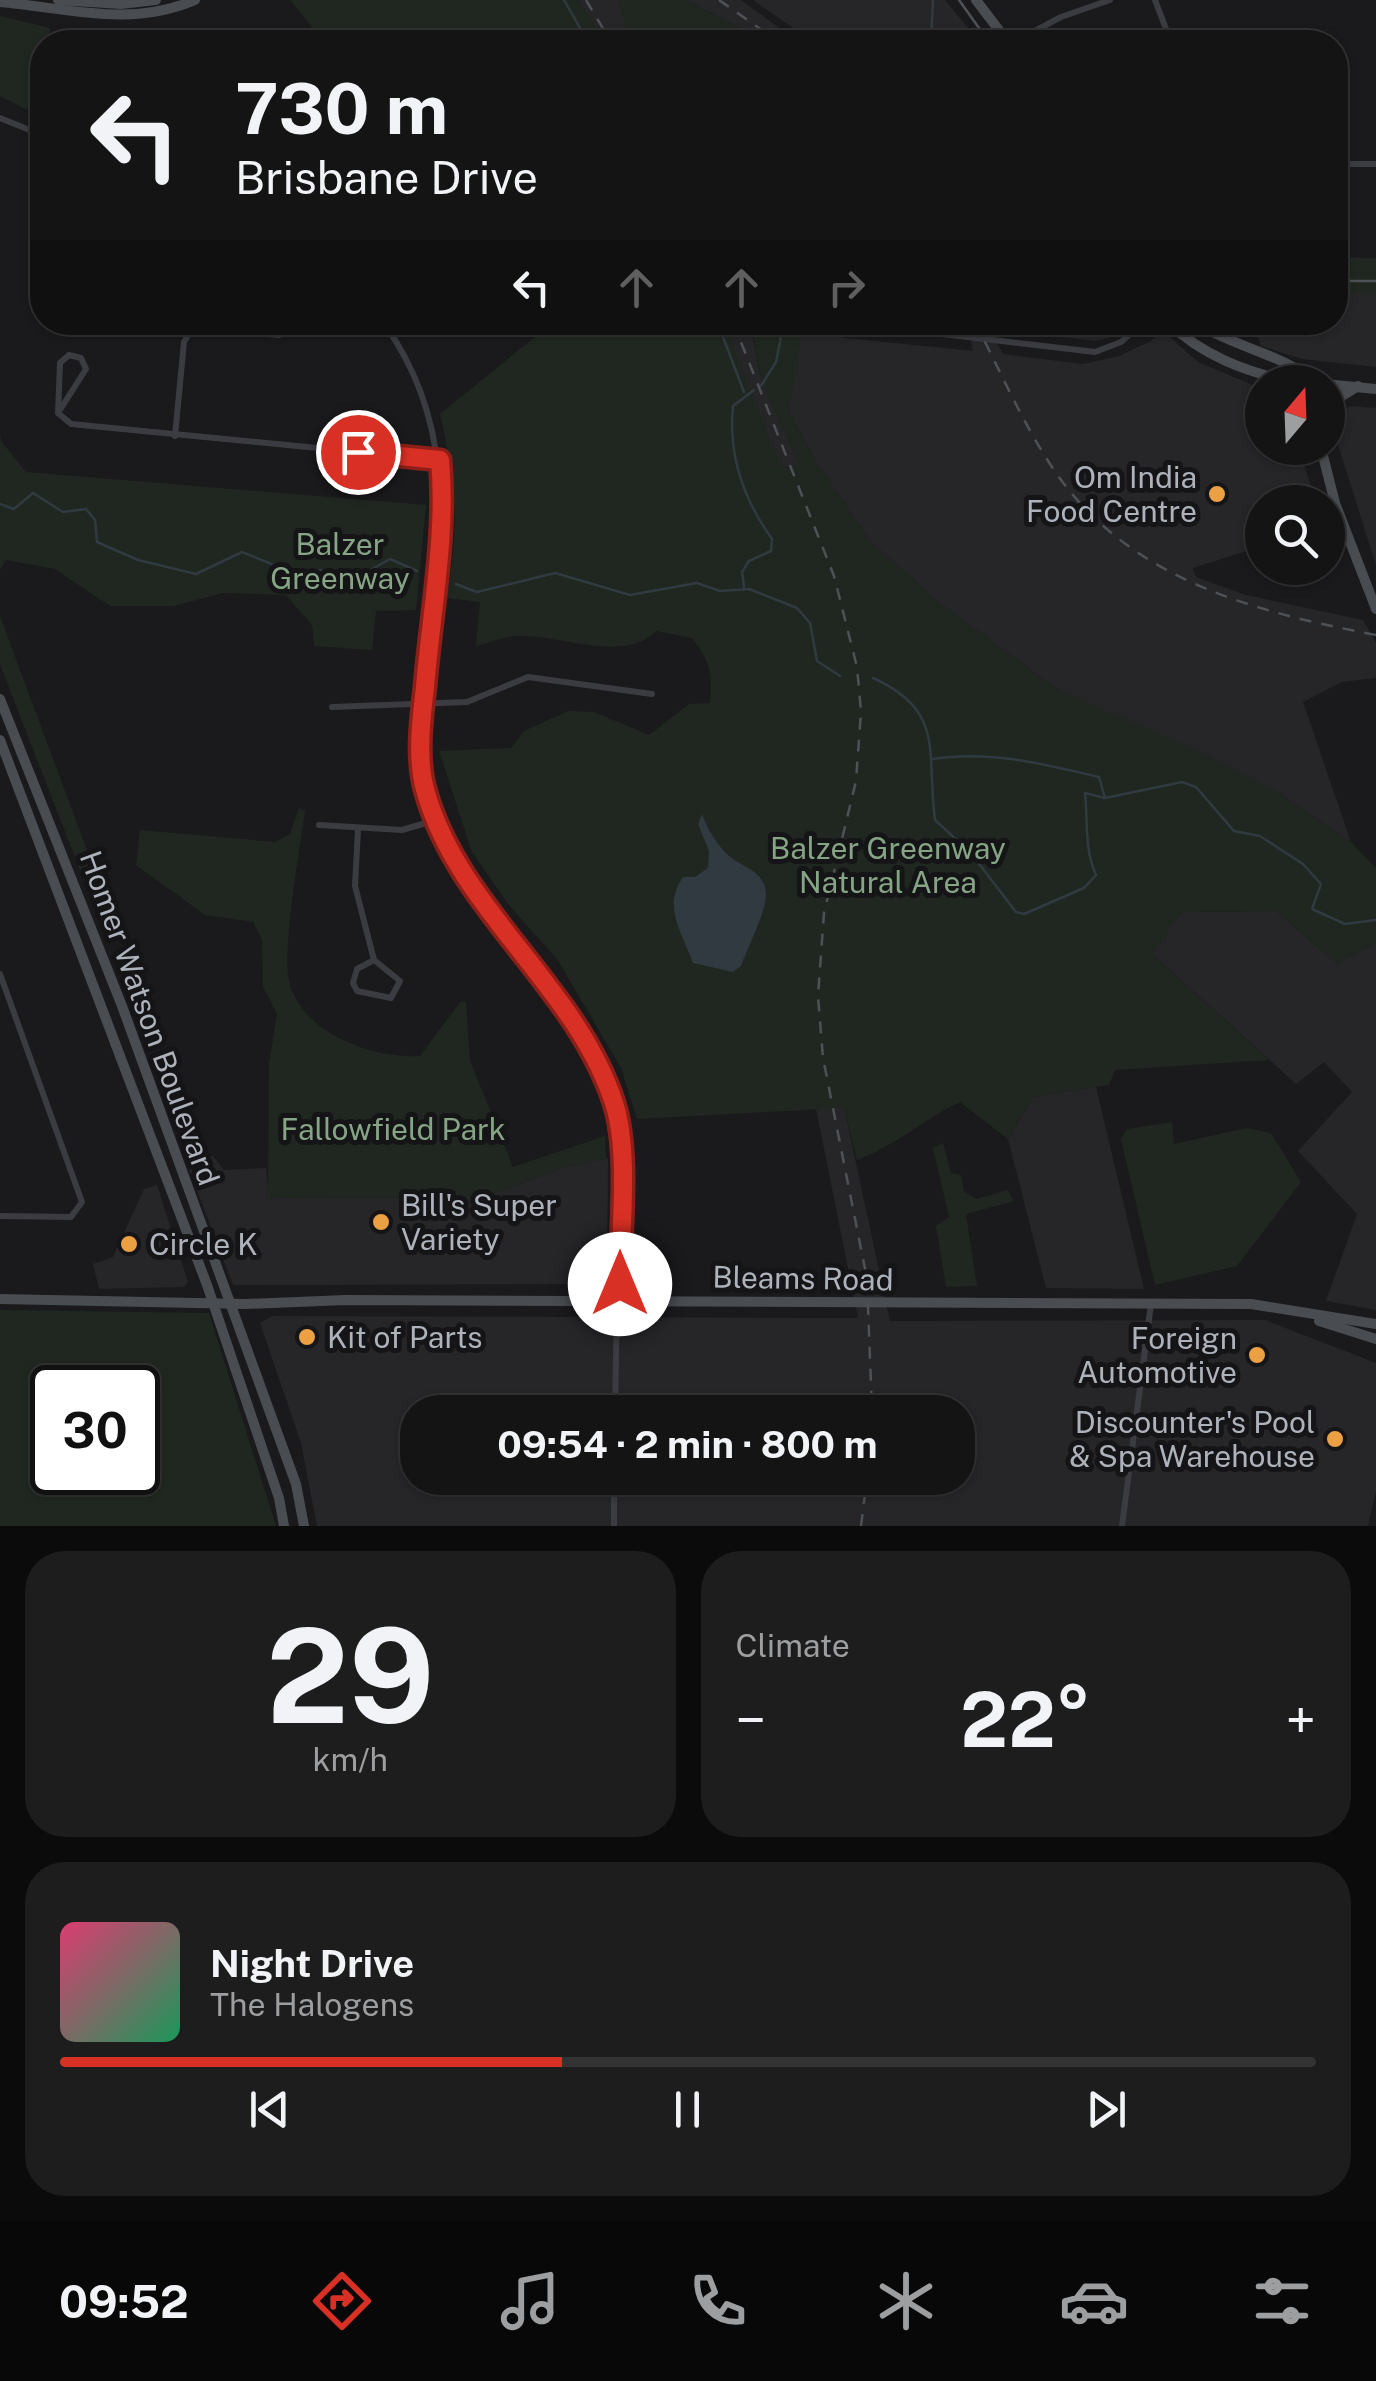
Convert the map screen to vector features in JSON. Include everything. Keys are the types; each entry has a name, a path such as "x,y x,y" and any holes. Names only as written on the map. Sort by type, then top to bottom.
{"main road":[{"path":"58,0 121,4 156,0"},
{"path":"0,2 111,16 162,10 195,0"},
{"path":"976,0 1001,30"},
{"path":"1188,335 1245,369"},
{"path":"1219,335 1288,365"},
{"path":"1345,385 1376,388"},
{"path":"1345,394 1358,386"},
{"path":"1326,465 1376,609"},
{"name":"Homer Watson Boulevard","path":"0,699 101,951 296,1484 304,1526"},
{"name":"Homer Watson Boulevard","path":"0,740 212,1302 279,1498 284,1526"},
{"name":"Bleams Road","path":"0,1298 228,1303 1251,1304 1376,1324"},
{"name":"Bleams Road","path":"1304,1315 1376,1339"}],"street":[{"path":"1035,30 1110,0"},
{"path":"1155,0 1166,30"},
{"path":"0,118 30,131"},
{"path":"1348,164 1376,164"},
{"path":"175,436 184,342 188,335"},
{"path":"393,335 406,353 428,404 440,460 421,769 436,820 489,908 559,998 614,1104 620,1134 620,1302 615,1395"},
{"path":"952,335 1095,352 1129,335"},
{"path":"75,355 84,363 84,375 58,413 60,363 75,355"},
{"path":"58,413 71,424 440,460"},
{"path":"332,707 475,700 528,677 652,694"},
{"path":"319,826 402,830 436,820"},
{"path":"358,829 355,886 374,960 400,982 392,998 358,991 353,982 358,969 374,960"},
{"path":"0,974 82,1202 71,1217 0,1216"},
{"path":"1122,1526 1151,1304"},
{"path":"614,1495 614,1526"}],"shaded area":[{"path":"579,0 619,0 627,30 597,30"},
{"path":"686,0 741,0 782,30 743,30"},
{"path":"753,0 945,0 970,30 796,30"},
{"path":"1376,275 1376,367 1302,359 1261,346 1257,335 1348,335 1349,293"},
{"path":"729,335 752,335 761,379 809,486 831,1047 890,1321 1265,1320 1376,1363 1376,1491 1368,1526 317,1526 301,1443 260,1323 272,1316 858,1318 807,1064 764,428"},
{"path":"798,335 973,351 970,335 992,335 1003,354 1083,364 1119,356 1157,335 1168,335 1198,362 1245,382 1245,465 1304,465 1311,485 1245,485 1245,551 1193,568 1196,577 1246,595 1363,620 1376,643 1376,678 1342,682 1303,702 1351,842 1278,792 1057,689 937,601 870,541 816,462 789,412"},
{"path":"1042,335 1114,335 1096,341"},
{"path":"1345,408 1376,408 1376,565 1344,465"},
{"path":"702,814 723,849 761,878 765,886 759,922 741,966 733,972 693,963 676,920 674,899 683,877 695,877 708,868 709,851 698,824"},
{"path":"1276,911 1337,963 1376,943 1376,1310 1326,1301 1357,1214 1298,1151 1352,1092 1324,1062 1296,1084 1151,953 1181,912"},
{"path":"1096,1087 1144,1289 1046,1288 1008,1139 1033,1097"},
{"path":"213,1156 224,1170 266,1168 269,1198 484,1197 566,1167 608,1158 607,1284 233,1285 185,1159"},
{"path":"157,1185 188,1282 184,1287 99,1289 93,1264 113,1257 144,1189"}],"green space":[{"path":"290,0 579,0 597,30 315,30"},
{"path":"619,0 686,0 743,30 627,30"},
{"path":"0,16 50,28 30,30 30,111 0,96"},
{"path":"1348,257 1376,258 1376,293 1348,293"},
{"name":"Balzer Greenway Natural Area","path":"537,335 729,335 781,467 799,464 761,379 753,335 801,335 789,412 816,462 870,541 937,601 1057,689 1199,751 1278,792 1351,842 1376,868 1376,943 1337,963 1276,911 1181,912 1153,955 1269,1060 1115,1070 1109,1085 1033,1097 1008,1139 960,1102 857,1160 844,1108 637,1119 621,1068 557,959 508,904 472,852 439,751 511,748 524,731 568,711 594,712 649,735 689,704 710,703 709,668 692,638 656,631 626,646 515,636 476,646 480,602 447,598 454,506 440,414"},
{"name":"Balzer Greenway","path":"0,431 1,441 26,472 426,505 416,610 376,611 372,650 314,646 312,625 286,595 222,593 174,606 110,606 55,569 6,560 0,570"},
{"path":"0,616 102,891 90,896 0,664"},
{"name":"Fallowfield Park","path":"299,808 305,811 287,966 296,999 308,1015 341,1039 361,1047 420,1056 461,1001 466,1002 470,1061 513,1167 605,1136 606,1159 566,1167 484,1197 268,1198 269,1064 277,1014 263,986 262,939 253,922 205,915 136,865 140,830 275,842 290,834"},
{"path":"1172,1122 1174,1144 1247,1128 1271,1133 1301,1182 1237,1266 1155,1285 1121,1139 1127,1129"},
{"path":"943,1143 951,1173 961,1175 964,1192 977,1199 1008,1190 1014,1201 966,1214 977,1286 946,1287 936,1226 949,1217 933,1148"},
{"path":"0,1310 209,1313 276,1526 0,1526"}],"waterway":[{"path":"564,0 581,30"},
{"path":"932,30 933,0"},
{"path":"722,335 744,392"},
{"path":"761,386 776,362 781,335"},
{"path":"744,587 742,572 749,561 771,551 772,539 746,493 733,442 733,406 754,390"},
{"path":"0,504 14,509 33,493 63,512 86,509 95,520 97,542 138,560 196,574 242,552 294,573 320,570 351,581 390,559 417,571"},
{"path":"456,584 477,592 555,573 630,595 697,583 720,591 749,589 797,608 810,623 817,661 840,676"},
{"path":"873,678 896,691 922,720 931,754 935,820 970,852 1016,912 1024,914 1084,888 1096,875 1088,845 1085,793 1105,798 1182,782 1196,787 1234,831 1260,836 1303,864 1321,884 1312,909 1345,924 1376,920"},
{"path":"933,759 996,757 1058,767 1099,777 1105,798"}],"tram line":[{"path":"959,0 980,30"},
{"path":"1348,281 1376,281"}],"railway":[{"path":"586,0 604,30"},
{"path":"719,0 762,30"},
{"path":"738,335 834,576 857,667 861,712 856,781 824,913 818,996 823,1058 867,1279 871,1395"},
{"path":"982,335 1050,464 1080,503 1114,535 1152,562 1237,600 1376,635"},
{"path":"861,1526 865,1495"}],"place":[{"name":"Om India Food Centre","path":"1217,494"},
{"name":"Bill's Super Variety","path":"381,1222"},
{"name":"Circle K","path":"129,1244"},
{"name":"Kit of Parts","path":"307,1337"},
{"name":"Foreign Automotive","path":"1257,1355"},
{"name":"Discounter's Pool & Spa Warehouse","path":"1335,1439"}],"route":[{"path":"358,452 440,460 440,517 423,704 421,769 426,794 471,882 559,998 614,1104 620,1134 620,1284"}]}
